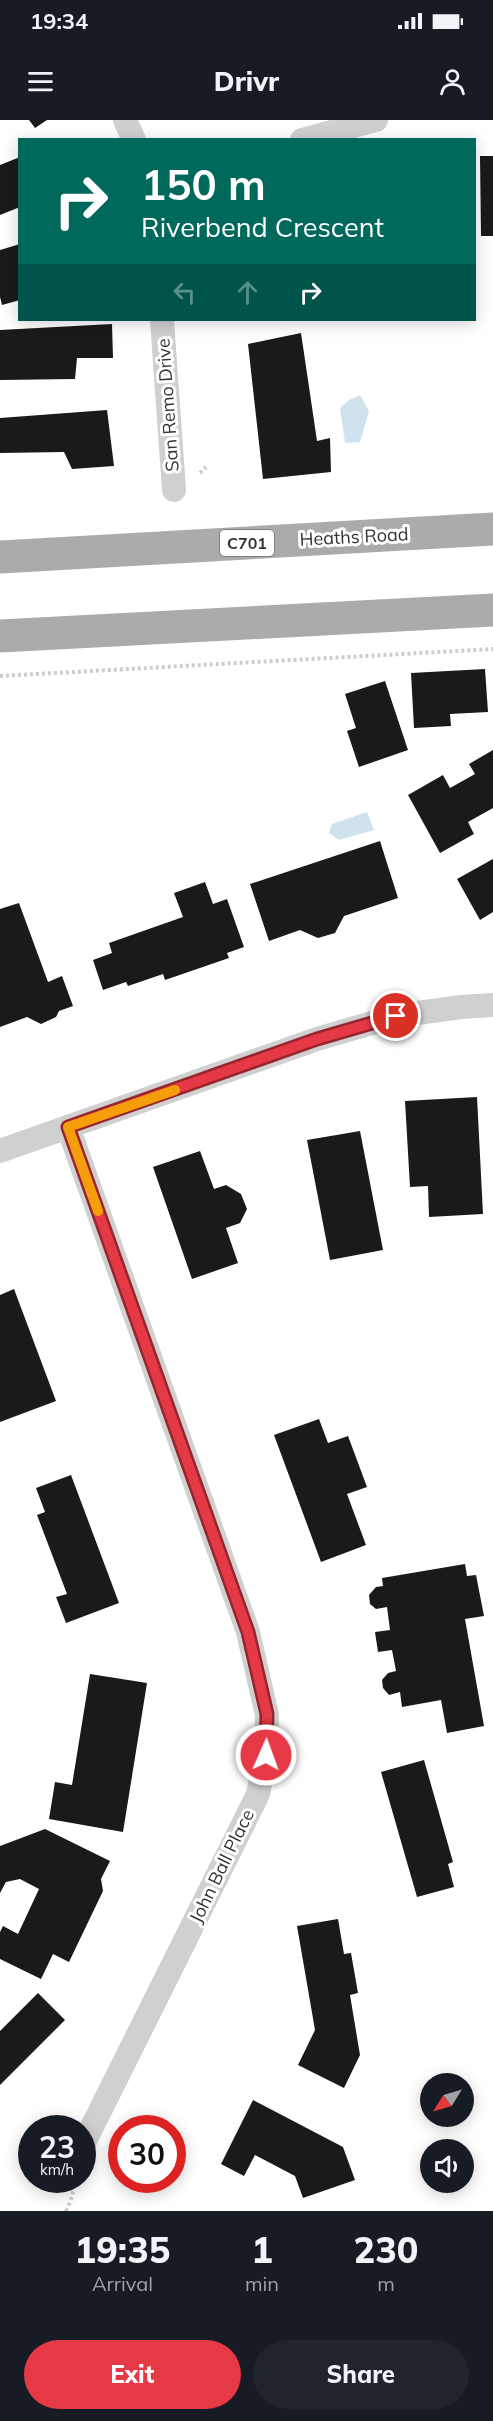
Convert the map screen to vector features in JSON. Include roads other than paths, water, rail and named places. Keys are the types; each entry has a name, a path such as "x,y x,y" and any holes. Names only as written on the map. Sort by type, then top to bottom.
{"main road":[{"name":"Heaths Road","path":"0,557 493,529"},
{"path":"0,636 493,610"}],"street":[{"path":"125,120 134,138"},
{"path":"309,138 376,120"},
{"name":"San Remo Drive","path":"162,321 174,490"},
{"path":"0,1151 328,1035 396,1016 493,1005"},
{"name":"John Ball Place","path":"68,1127 248,1632 267,1714 266,1755 258,1794 96,2119"}],"water":[{"path":"360,395 369,411 360,442 345,443 340,408 349,400"},
{"path":"367,812 374,830 339,840 329,833 332,824"}]}
